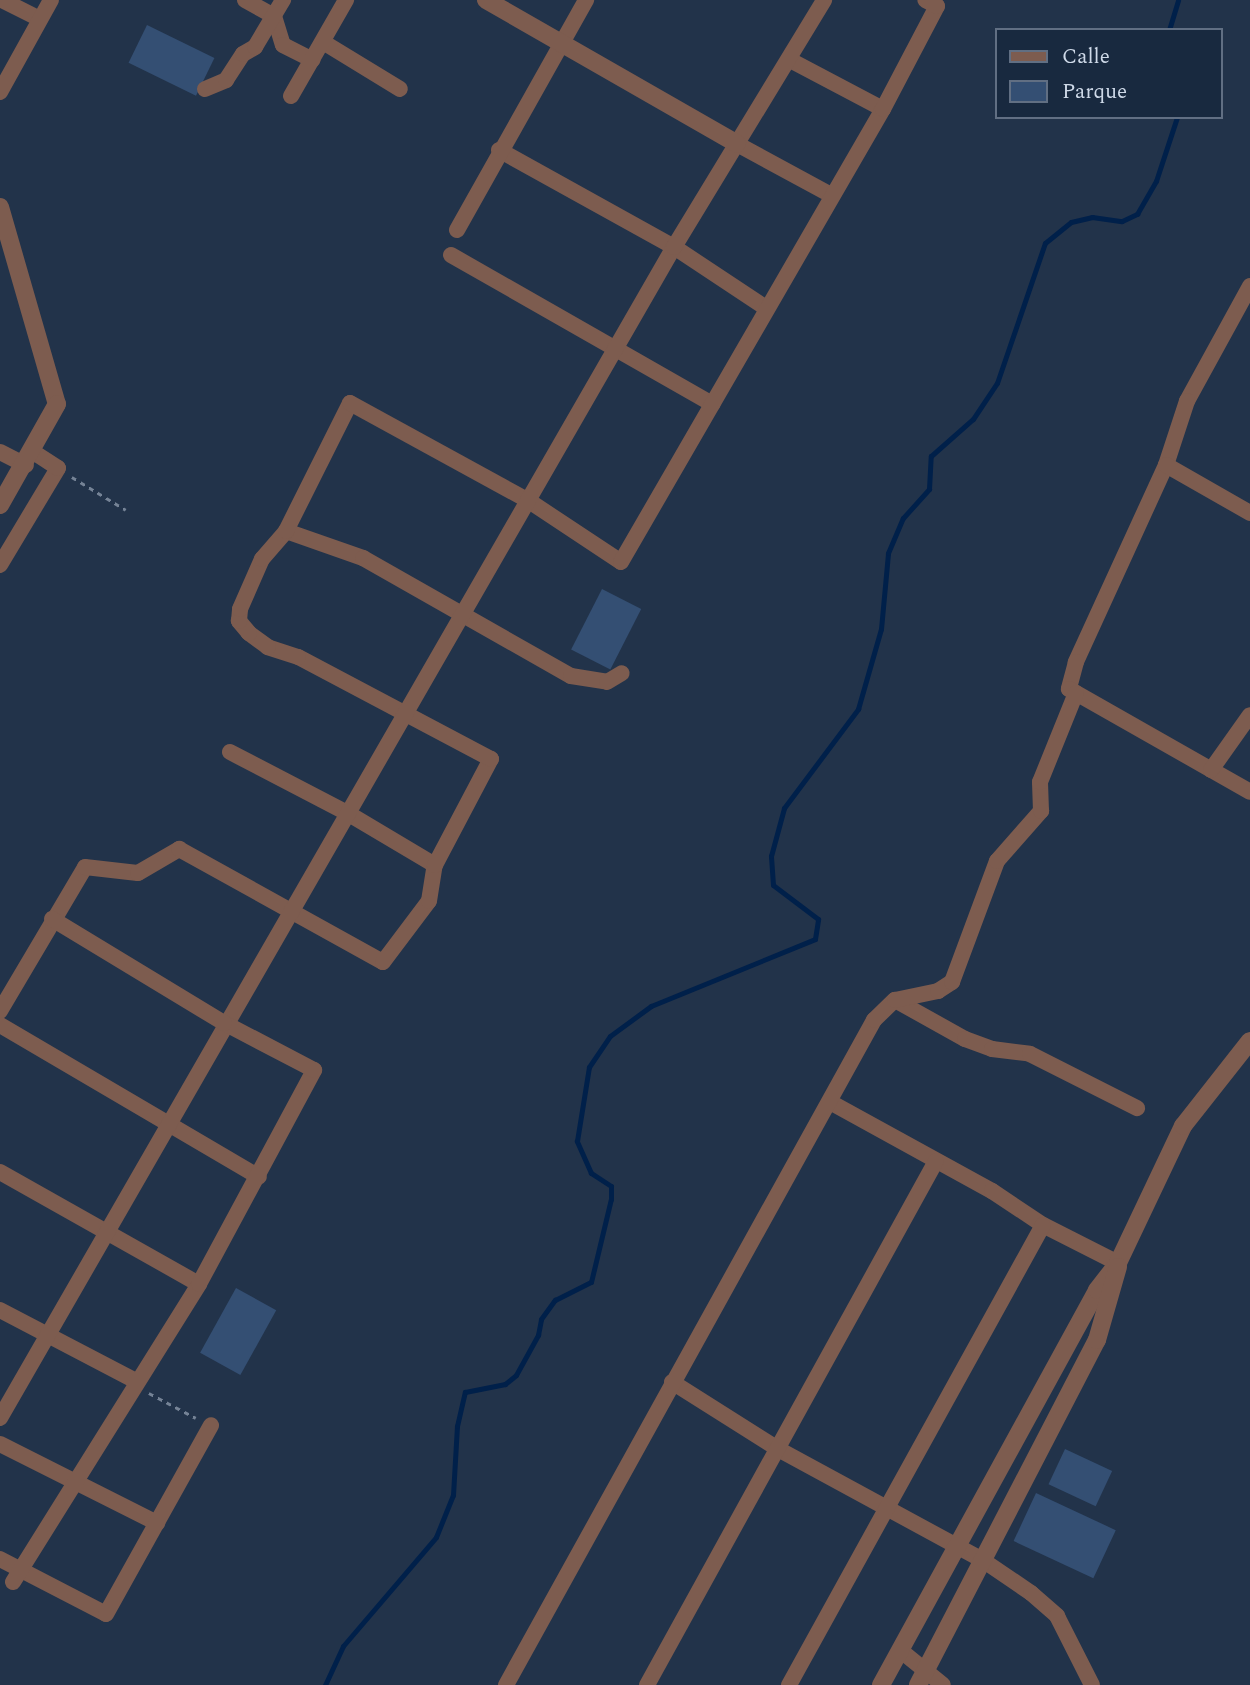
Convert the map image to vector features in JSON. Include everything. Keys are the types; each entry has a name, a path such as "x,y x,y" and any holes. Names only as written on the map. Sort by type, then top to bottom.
{"street":[{"path":"2,0 40,19"},
{"path":"0,92 51,0"},
{"path":"245,0 274,16 283,45 312,60"},
{"path":"205,89 226,80 283,0"},
{"path":"291,96 346,0"},
{"path":"486,0 831,195"},
{"path":"457,230 499,150 586,0"},
{"path":"0,1418 224,1023 292,913 407,715 674,247 824,0"},
{"path":"0,1011 85,867 138,873 179,849 383,962 429,901 435,865 491,759 298,657 268,648 239,621 262,559 286,531 350,404 529,501 621,562 766,307 883,109 937,6 925,0"},
{"path":"323,42 400,89"},
{"path":"790,60 883,109"},
{"path":"499,150 674,247 766,307"},
{"path":"0,206 5,241 56,390 53,417 0,505"},
{"path":"451,255 712,404"},
{"path":"1250,286 1187,401 1166,465 1076,662 1069,689 1250,792"},
{"path":"0,452 58,468 0,565"},
{"path":"1166,465 1250,513"},
{"path":"286,531 363,558 571,676 607,682 622,673"},
{"path":"506,1685 874,1020 895,1000 938,991 952,982 997,861 1041,811 1040,782 1076,693"},
{"path":"1211,770 1250,715"},
{"path":"230,752 349,814 435,865"},
{"path":"18,1576 79,1481 136,1381 199,1284 259,1177 314,1070 224,1023 52,919"},
{"path":"895,1000 965,1040 992,1049 1030,1054 1138,1108"},
{"path":"0,1026 259,1177"},
{"path":"881,1685 1097,1290 1118,1263 1183,1126 1250,1041"},
{"path":"830,1102 1025,1211 1043,1225 1118,1263"},
{"path":"647,1685 936,1161"},
{"path":"0,1172 199,1284"},
{"path":"789,1685 1043,1225"},
{"path":"918,1685 1097,1340 1108,1314 1118,1263"},
{"path":"0,1310 136,1381"},
{"path":"672,1382 778,1448 984,1561 1057,1616 1091,1685"},
{"path":"0,1559 18,1576 106,1614 212,1425"},
{"path":"0,1444 79,1481 157,1523"},
{"path":"900,1650 928,1669 943,1685"}],"path":[{"path":"58,468 126,510"},
{"path":"136,1381 154,1397 212,1425"}],"green space":[{"path":"147,25 214,58 196,96 129,63"},
{"path":"602,589 641,609 610,670 571,650"},
{"path":"236,1288 276,1310 240,1375 200,1353"},
{"path":"1065,1449 1112,1471 1096,1506 1049,1484"},
{"path":"1036,1493 1116,1530 1093,1578 1014,1541"}],"waterway":[{"path":"1170,28 1178,0"},
{"path":"325,1685 343,1646 436,1537 453,1495 457,1426 465,1392 505,1384 516,1375 538,1335 541,1319 555,1300 591,1282 611,1199 611,1186 591,1173 577,1141 589,1067 610,1036 651,1006 815,939 818,919 773,885 771,856 784,808 858,709 881,629 888,553 903,518 929,489 931,456 973,419 997,383 1045,243 1071,222 1092,217 1122,221 1137,214 1156,181 1176,119"}]}
